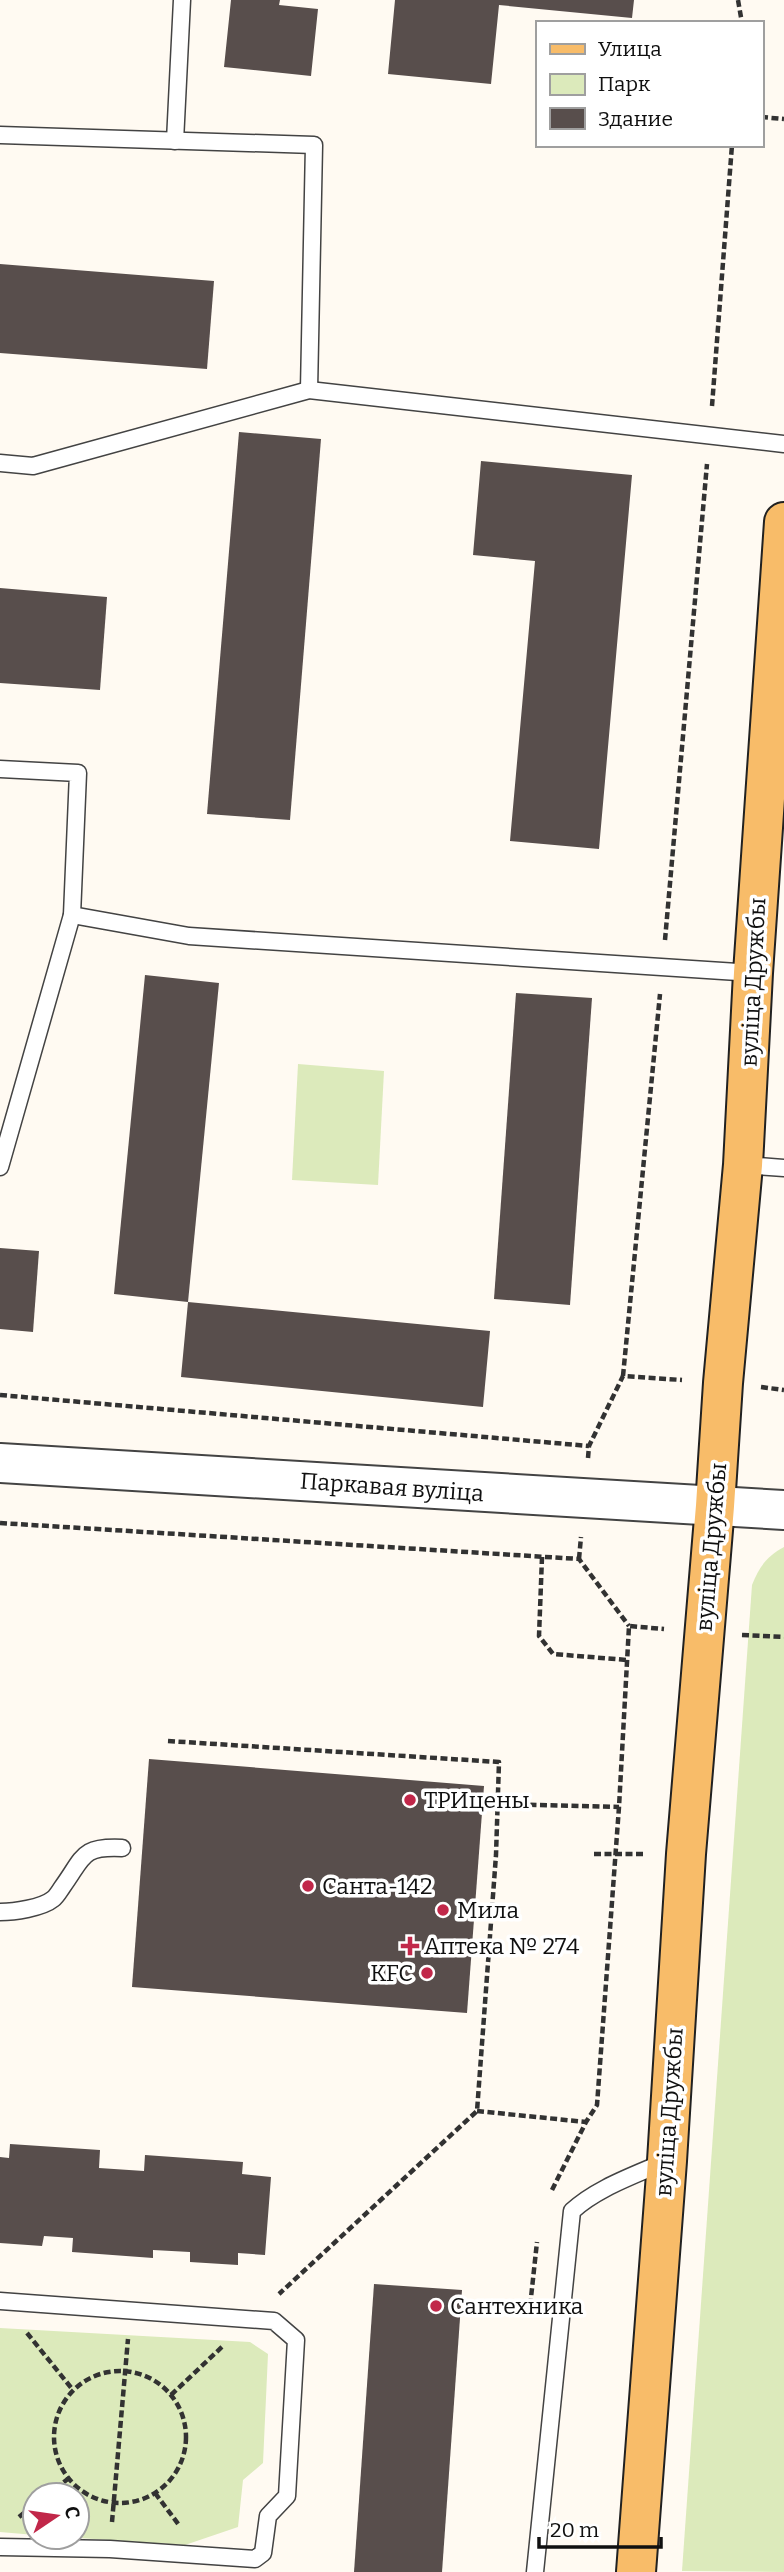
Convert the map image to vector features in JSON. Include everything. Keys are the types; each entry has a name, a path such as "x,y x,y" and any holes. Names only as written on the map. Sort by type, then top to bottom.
{"main road":[{"name":"вуліца Дружбы","path":"636,2572 667,2161 686,1854 743,1165 753,973 784,522"}],"street":[{"name":"Паркавая вуліца","path":"0,1463 784,1510"}],"lane":[{"path":"175,141 182,0"},
{"path":"0,135 314,145 309,390"},
{"path":"0,463 33,466 309,390 784,444"},
{"path":"0,769 78,773 72,915 0,1167"},
{"path":"72,915 189,936 753,973"},
{"path":"743,1165 784,1168"},
{"path":"0,1912 16,1912 52,1900 74,1865 85,1854 103,1847 122,1848"},
{"path":"535,2572 572,2211 589,2197 667,2161"},
{"path":"0,2547 110,2549 255,2559 263,2553 268,2516 287,2496 296,2340 274,2321 1,2301"}],"path":[{"path":"738,0 742,21"},
{"path":"763,117 784,118"},
{"path":"550,2197 554,2184 597,2105 629,1626 579,1559 589,1446 623,1376 663,967 732,147"},
{"path":"623,1376 784,1390"},
{"path":"0,1395 589,1446"},
{"path":"0,1523 579,1559"},
{"path":"542,1556 539,1636 553,1654 627,1660"},
{"path":"629,1626 784,1637"},
{"path":"167,1741 499,1762 495,1869 477,2111 171,2395"},
{"path":"498,1804 619,1807"},
{"path":"594,1854 686,1854"},
{"path":"477,2111 586,2122"},
{"path":"528,2327 533,2259 538,2235"},
{"path":"1,2301 73,2390"},
{"path":"110,2549 130,2310"},
{"path":"111,2371 133,2371 154,2380 171,2395 182,2414 187,2436 183,2458 172,2478 155,2493 136,2502 114,2503 94,2498 76,2486 63,2470 55,2449 54,2428 61,2407 73,2390 90,2378 111,2371"},
{"path":"65,2481 69,2478"}],"green space":[{"path":"298,1064 384,1071 378,1185 292,1180"},
{"path":"784,1547 784,2572 682,2571 752,1585 764,1563"},
{"path":"0,2328 250,2342 268,2354 263,2463 243,2480 238,2527 185,2545 91,2539 91,2481 21,2481 21,2534 0,2532"}],"building":[{"path":"231,0 280,0 279,5 318,9 311,76 224,67"},
{"path":"395,0 634,0 632,18 499,5 491,84 388,74"},
{"path":"0,264 214,281 207,369 0,353"},
{"path":"239,432 321,439 290,820 207,814"},
{"path":"481,461 632,475 599,849 510,841 535,561 473,555"},
{"path":"0,588 107,597 100,690 0,683"},
{"path":"145,975 219,983 188,1302 114,1294"},
{"path":"516,993 592,998 570,1305 494,1299"},
{"path":"0,1248 39,1251 33,1332 0,1329"},
{"path":"188,1302 490,1331 483,1407 181,1377"},
{"name":"Санта-142","path":"149,1759 484,1786 467,2013 132,1987"},
{"path":"10,2144 100,2150 99,2168 144,2171 145,2155 243,2162 242,2174 271,2177 265,2255 238,2253 238,2265 190,2262 190,2252 153,2250 153,2258 72,2252 73,2238 44,2236 42,2246 0,2243 0,2157 9,2158"},
{"path":"374,2284 462,2290 442,2572 354,2572"}],"place":[{"name":"ТРИцены","path":"410,1800"},
{"name":"Санта-142","path":"308,1886"},
{"name":"Мила","path":"443,1910"},
{"name":"Аптека № 274","path":"410,1946"},
{"name":"KFC","path":"427,1973"},
{"name":"Сантехника","path":"436,2306"}]}
